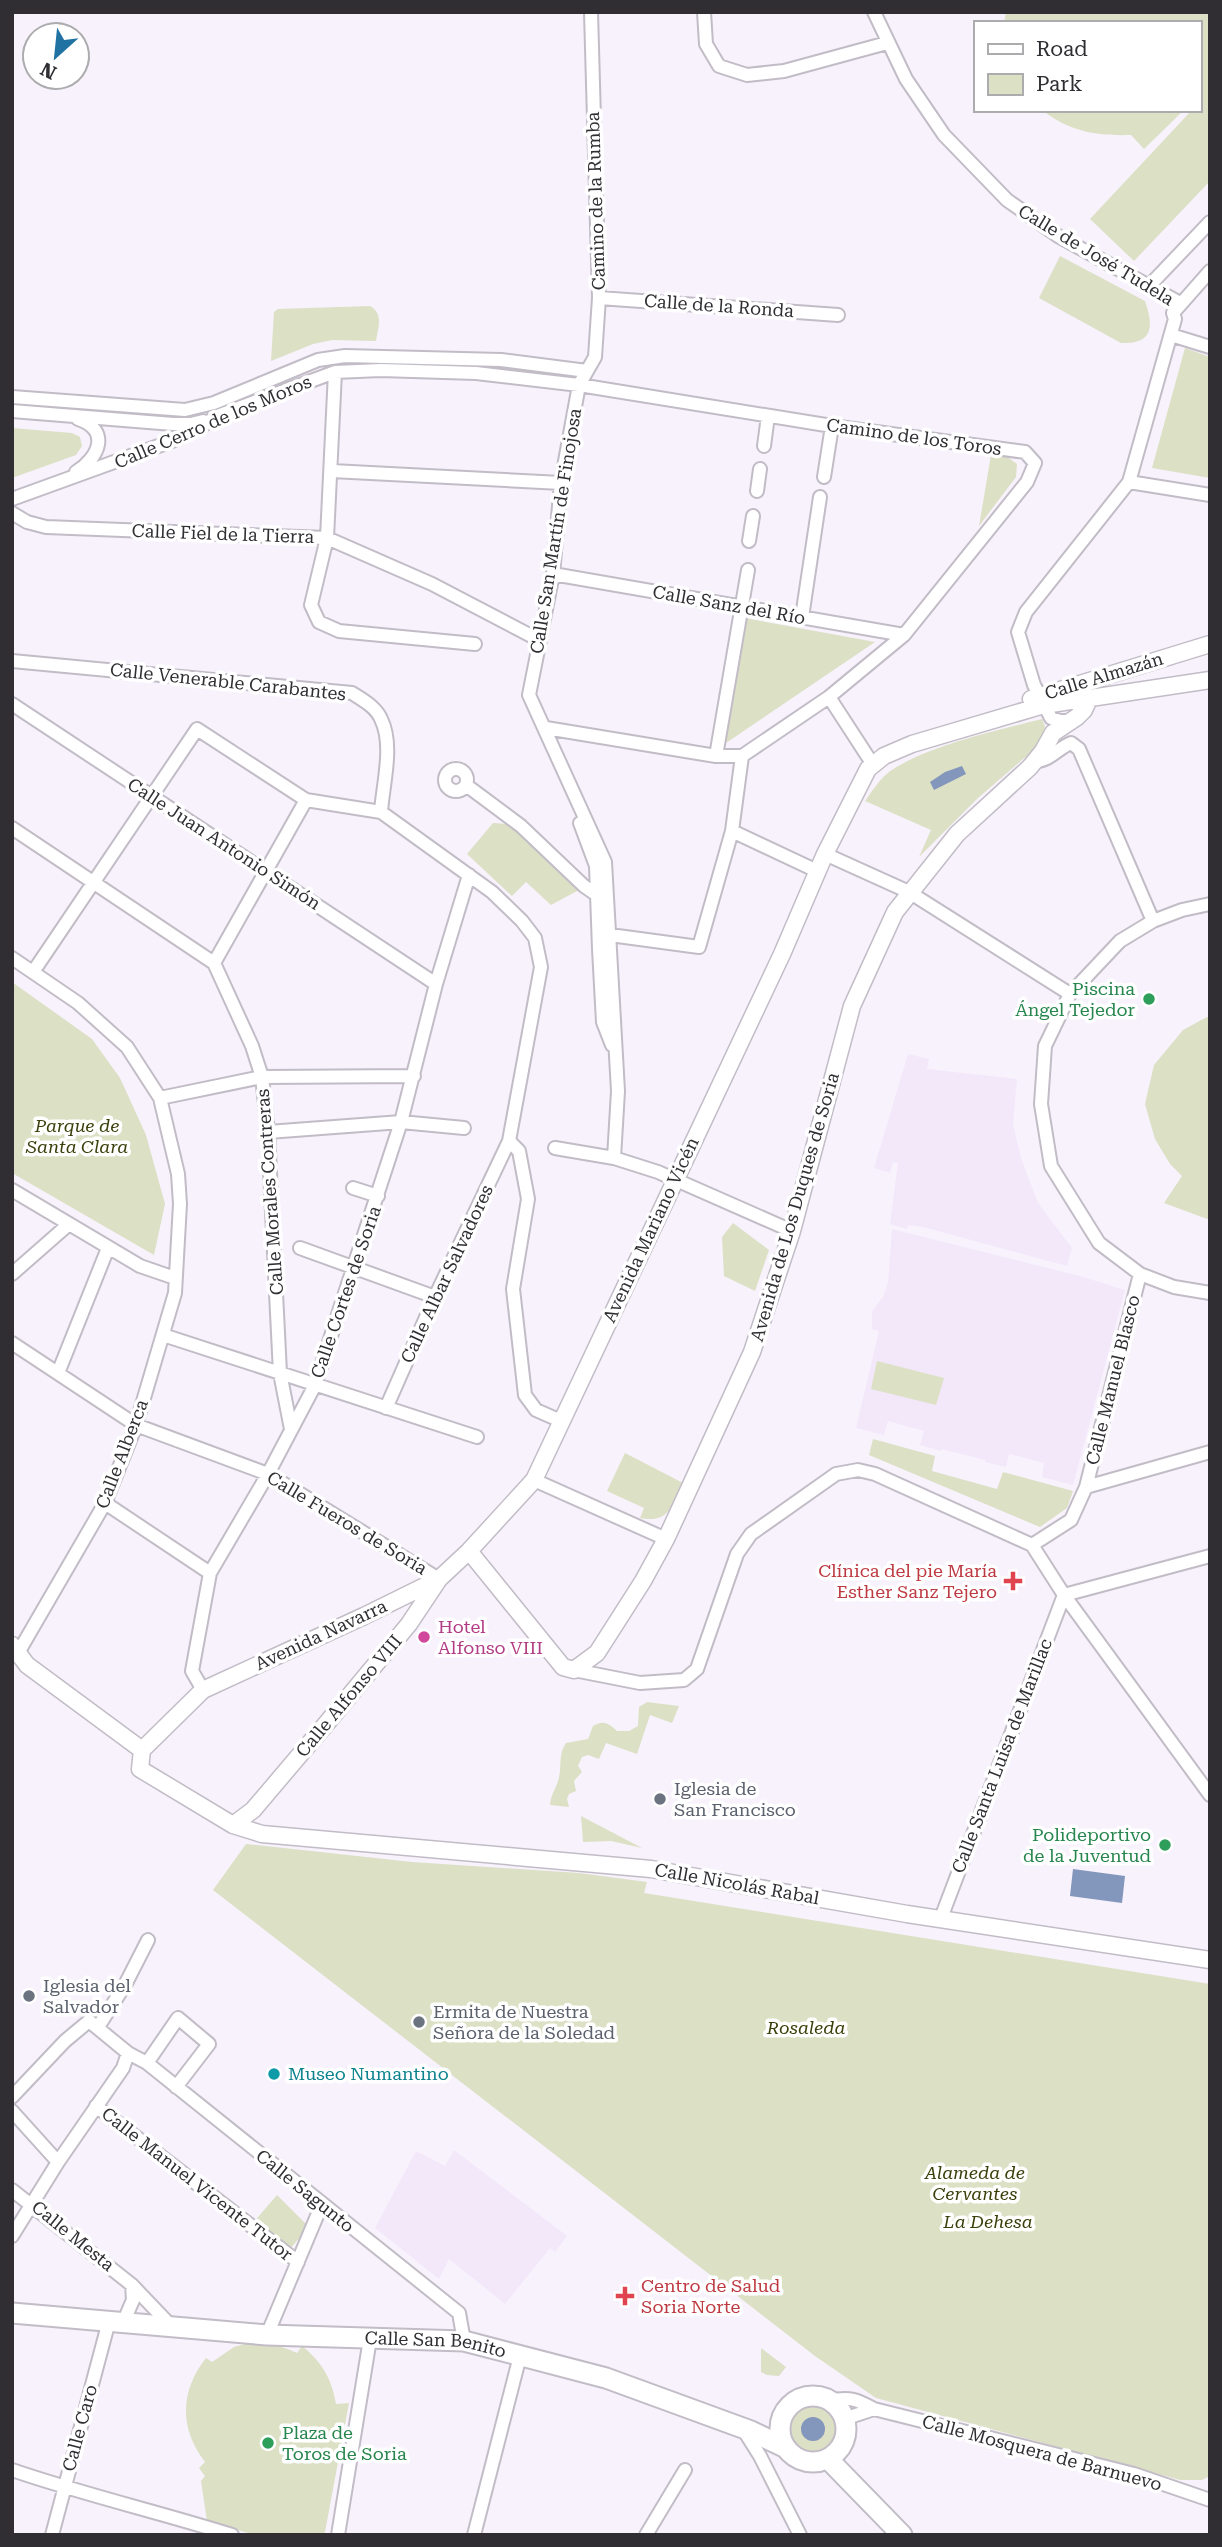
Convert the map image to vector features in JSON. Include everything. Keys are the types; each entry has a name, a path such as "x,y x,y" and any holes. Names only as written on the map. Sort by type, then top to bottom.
{"main road":[{"name":"Calle San Benito","path":"12,2313 267,2335 464,2341 606,2378 747,2430 786,2448"},
{"path":"807,2396 823,2397 831,2401 844,2419 846,2431 843,2443 828,2459 810,2462 795,2457 786,2448 780,2435 781,2420 786,2409 807,2396"},
{"path":"747,2430 781,2420"},
{"path":"828,2459 902,2535"}],"street":[{"name":"Camino de la Rumba","path":"579,385 594,357 599,298 591,12"},
{"path":"704,12 706,44 719,66 747,75 784,71 887,43"},
{"name":"Calle de José Tudela","path":"874,12 906,79 944,135 1007,200 1058,236 1180,303 1173,313 1175,319 1171,335 1129,482 1026,612 1018,632 1034,685 1042,701"},
{"path":"1148,287 1210,222"},
{"path":"1180,303 1210,271"},
{"name":"Calle de la Ronda","path":"599,298 838,315"},
{"path":"1171,335 1210,347"},
{"path":"12,397 185,410 214,403 318,360 345,356 501,360 587,371"},
{"name":"Calle Cerro de los Moros","path":"12,499 172,441 217,416 335,372 381,370 476,373 579,385"},
{"path":"335,372 327,538 312,605 319,622 339,631 475,644"},
{"name":"Camino de los Toros","path":"579,385 832,426 1025,452 1035,463 1027,482 904,635 829,697 742,756"},
{"name":"Calle San Martín de Finojosa","path":"579,385 561,483 553,574 529,695 605,862 617,1058 614,1158"},
{"path":"12,411 173,424 191,424 217,416"},
{"name":"Calle Cerro de los Moros","path":"57,482 86,465 96,454 98,447 93,428 86,422 66,415"},
{"path":"764,446 768,416"},
{"path":"824,477 832,426"},
{"path":"757,491 760,469"},
{"path":"332,471 561,483"},
{"path":"1129,482 1210,495"},
{"path":"802,617 820,497"},
{"name":"Calle Fiel de la Tierra","path":"12,513 27,522 46,527 327,538 432,584 539,640"},
{"path":"749,541 753,516"},
{"path":"716,757 748,570"},
{"name":"Calle Sanz del Río","path":"553,574 904,635"},
{"name":"Calle Almazán","path":"1004,712 1210,644"},
{"name":"Calle Venerable Carabantes","path":"12,661 352,693 368,703 380,717 387,738 380,812"},
{"name":"Calle Almazán","path":"1042,701 1210,680"},
{"path":"829,697 868,757 908,739 1004,712"},
{"name":"Avenida de Los Duques de Soria","path":"574,1670 590,1660 608,1638 643,1581 666,1539 752,1352 792,1231 852,1006 895,912 957,834 1035,761 1053,733 1084,710 1090,697"},
{"path":"1042,701 1054,720 1071,721"},
{"name":"Calle Juan Antonio Simón","path":"12,704 436,984"},
{"name":"Avenida Mariano Vicén","path":"439,1579 469,1551 534,1480 782,954 856,789 874,762 912,744 1004,712"},
{"path":"33,972 197,729 306,800 380,812 508,905 535,938 541,967 509,1141 519,1151 528,1199 513,1289 525,1395 536,1410 561,1422"},
{"path":"546,729 716,757 742,756 732,831 699,947 610,935 599,949"},
{"path":"1035,761 1042,761 1071,743 1082,754 1153,921"},
{"name":"Avenida Mariano Vicén","path":"825,854 838,809 856,770 868,757"},
{"path":"466,785 521,826 597,895"},
{"name":"Calle San Martín de Finojosa","path":"574,792 575,811 596,866 603,1021 617,1058"},
{"path":"12,828 214,962 306,800"},
{"path":"732,831 817,872"},
{"path":"825,854 909,892 1070,994"},
{"name":"Calle Cortes de Soria","path":"203,1689 192,1671 210,1573 268,1474 315,1384 401,1122 436,984 469,875"},
{"path":"1210,904 1182,910 1153,921 1120,941 1070,994 1045,1046 1041,1104 1051,1166 1099,1243 1140,1274 1174,1287 1210,1293"},
{"name":"Calle Alberca","path":"12,958 92,1014 127,1047 160,1098 178,1174 180,1205 176,1293 136,1425 106,1503 19,1655"},
{"name":"Calle Morales Contreras","path":"214,962 252,1046 262,1077 268,1132 280,1373 291,1429"},
{"path":"160,1098 262,1077 414,1076"},
{"path":"268,1132 401,1122 464,1128"},
{"name":"Calle Albar Salvadores","path":"386,1408 509,1141"},
{"path":"555,1148 614,1158 658,1172 792,1231"},
{"path":"354,1188 378,1196"},
{"path":"12,1190 140,1266 175,1278"},
{"path":"12,1274 69,1224"},
{"path":"58,1373 108,1248"},
{"path":"300,1248 435,1297"},
{"name":"Calle Manuel Blasco","path":"1032,1545 1071,1520 1086,1487 1140,1274"},
{"path":"163,1335 477,1437"},
{"name":"Calle Fueros de Soria","path":"14,1348 58,1373 136,1425 268,1474 439,1579"},
{"path":"1086,1487 1210,1452"},
{"path":"469,1551 559,1664 574,1670 640,1683 684,1680 696,1670 737,1554 751,1534 836,1474 858,1470 875,1474 1032,1545 1064,1595 1210,1795"},
{"path":"534,1480 666,1539"},
{"path":"106,1503 210,1573"},
{"path":"1064,1595 1210,1556"},
{"name":"Avenida Navarra","path":"203,1689 439,1579"},
{"name":"Calle Alfonso VIII","path":"233,1825 253,1810 410,1624 439,1579"},
{"name":"Calle Santa Luisa de Marillac","path":"941,1918 1064,1595"},
{"path":"19,1655 142,1750 203,1689"},
{"name":"Calle Nicolás Rabal","path":"142,1750 140,1769 233,1825 262,1834 651,1869 1210,1960"},
{"path":"253,1810 262,1834"},
{"path":"12,2097 65,2041 94,2024 125,1985 148,1940"},
{"path":"147,2063 178,2018 209,2044 176,2087"},
{"name":"Calle Sagunto","path":"94,2024 128,2053 147,2063 459,2314 464,2341"},
{"path":"12,2236 58,2162 123,2068 128,2053"},
{"name":"Calle Manuel Vicente Tutor","path":"96,2106 298,2262"},
{"path":"12,2112 58,2162"},
{"name":"Calle Mesta","path":"12,2190 32,2203 132,2285 172,2327"},
{"path":"267,2335 322,2204"},
{"path":"116,2322 132,2300 132,2285"},
{"name":"Calle Caro","path":"52,2535 116,2322"},
{"path":"338,2535 370,2339"},
{"path":"474,2535 520,2356"},
{"name":"Calle Mosquera de Barnuevo","path":"831,2401 857,2399 874,2409 1134,2474 1210,2500"},
{"path":"844,2419 874,2409"},
{"path":"747,2430 800,2535"},
{"path":"12,2470 64,2488 167,2514 232,2535"},
{"path":"646,2535 685,2470"}],"shaded area":[{"path":"908,1054 929,1059 927,1069 1017,1079 1013,1124 1021,1158 1038,1203 1072,1248 1067,1266 923,1227 908,1225 907,1229 890,1224 898,1163 893,1162 890,1173 874,1168"},
{"path":"892,1229 1080,1276 1125,1290 1073,1485 1042,1477 1044,1463 1009,1454 1006,1467 920,1445 924,1431 888,1421 884,1435 856,1428 879,1331 872,1329 872,1311 883,1297 888,1283"},
{"path":"454,2150 567,2236 555,2252 550,2248 505,2304 449,2259 439,2279 375,2228 416,2151 445,2166"}],"green space":[{"path":"1006,12 1210,12 1210,181 1134,261 1090,219 1190,112 1201,112 1201,21 1004,21"},
{"path":"1045,112 1182,112 1144,149 1131,135 1084,131"},
{"path":"1060,256 1145,301 1150,326 1145,337 1132,343 1121,343 1039,298"},
{"path":"370,306 379,317 376,341 332,340 313,344 271,361 274,312 278,309"},
{"path":"1185,348 1210,357 1210,478 1152,468"},
{"path":"12,428 72,433 80,437 82,446 76,455 12,478"},
{"path":"991,455 1006,456 1017,464 1016,477 979,526"},
{"path":"745,618 875,642 726,743"},
{"path":"1042,719 1044,734 1037,747 978,798 919,857 931,830 865,801 889,772 922,754 962,740"},
{"path":"493,823 508,824 519,832 579,890 551,905 526,882 512,896 467,854"},
{"name":"Parque de Santa Clara","path":"12,982 92,1039 120,1078 146,1135 165,1204 154,1255 12,1173"},
{"path":"1210,1017 1210,1220 1164,1203 1182,1176 1170,1164 1155,1139 1145,1104 1154,1065 1183,1030"},
{"path":"733,1223 769,1250 755,1291 724,1276 722,1237"},
{"path":"877,1361 944,1378 936,1405 871,1389"},
{"path":"873,1439 935,1456 932,1471 997,1489 1003,1472 1073,1491 1067,1508 1040,1527 869,1455"},
{"path":"625,1453 683,1483 673,1505 664,1515 650,1519 640,1518 644,1508 607,1491"},
{"path":"647,1702 679,1706 672,1723 650,1715 637,1754 606,1743 599,1759 588,1755 582,1757 578,1766 582,1772 574,1781 576,1791 569,1794 567,1799 569,1807 550,1805 566,1743 588,1739 593,1726 600,1723 608,1724 617,1731 629,1731 638,1726 639,1707"},
{"path":"581,1816 642,1848 611,1841 583,1842"},
{"name":"Alameda de Cervantes","path":"246,1844 412,1862 579,1873 647,1882 644,1893 1210,1984 1210,2476 1202,2480 1180,2480 876,2398 815,2356 213,1890"},
{"path":"277,2195 309,2227 288,2251 253,2223"},
{"name":"Plaza de Toros de Soria","path":"249,2343 273,2345 297,2353 302,2346 325,2372 336,2404 349,2403 325,2532 322,2535 255,2535 207,2521 201,2481 205,2476 199,2468 205,2462 187,2423 187,2396 197,2371 206,2358 212,2362 234,2347"},
{"path":"761,2348 786,2367 779,2376 761,2372"},
{"path":"813,2405 830,2412 837,2429 830,2446 813,2453 796,2446 789,2429 796,2412"}],"water":[{"path":"962,766 966,774 934,790 930,782 945,772"},
{"path":"1073,1869 1125,1876 1122,1903 1070,1896"},
{"path":"813,2417 822,2420 825,2429 822,2438 813,2441 804,2438 801,2429 804,2420"}],"place":[{"name":"Piscina Ángel Tejedor","path":"1149,999"},
{"name":"Clínica del pie María Esther Sanz Tejero","path":"1013,1581"},
{"name":"Hotel Alfonso VIII","path":"424,1637"},
{"name":"Iglesia de San Francisco","path":"660,1799"},
{"name":"Polideportivo de la Juventud","path":"1165,1845"},
{"name":"Iglesia del Salvador","path":"29,1996"},
{"name":"Ermita de Nuestra Señora de la Soledad","path":"419,2022"},
{"name":"Museo Numantino","path":"274,2074"},
{"name":"Centro de Salud Soria Norte","path":"625,2296"},
{"name":"Plaza de Toros de Soria","path":"268,2443"}],"park label":[{"name":"Rosaleda","path":"806,2028"},
{"name":"La Dehesa","path":"988,2222"}]}
